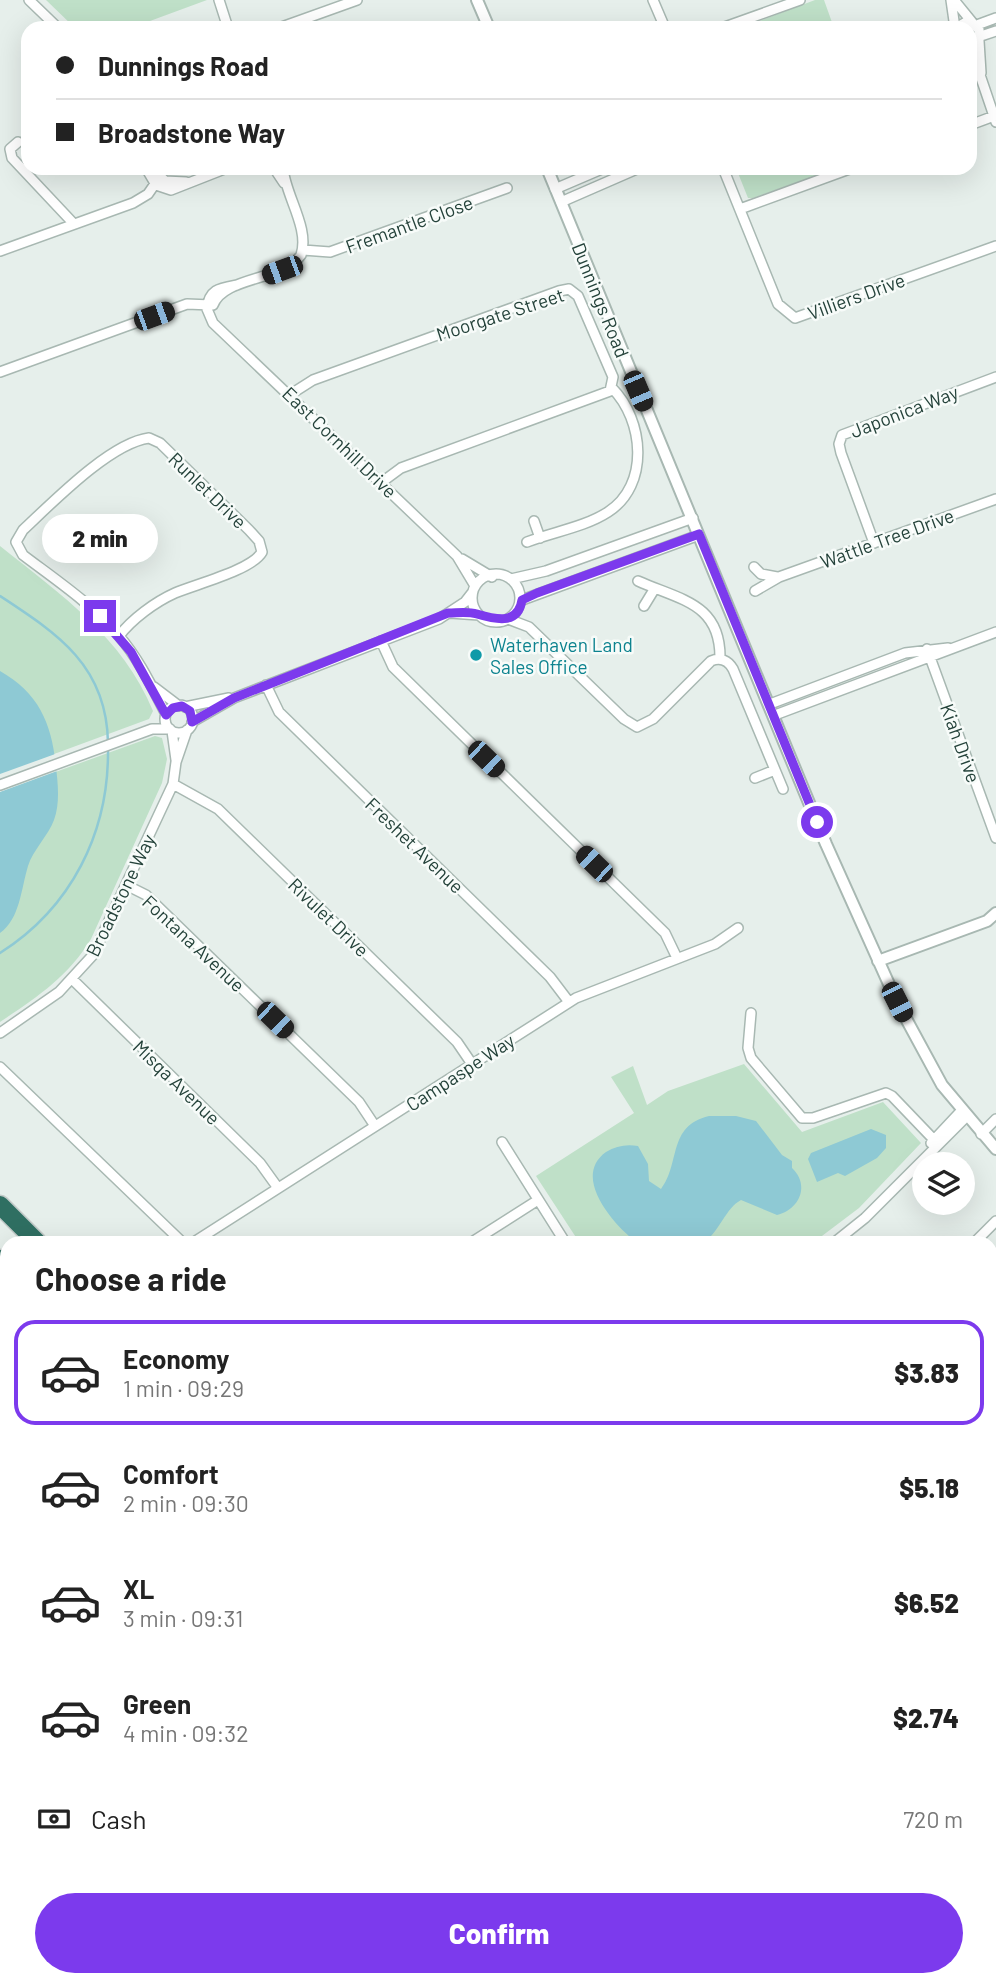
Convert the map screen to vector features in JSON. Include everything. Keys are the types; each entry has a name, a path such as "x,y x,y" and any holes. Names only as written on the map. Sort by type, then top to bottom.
{"highway":[{"path":"5,1210 31,1236"},
{"path":"5,1210 38,1236"}],"street":[{"path":"29,0 51,21"},
{"path":"219,0 226,21"},
{"path":"298,21 356,0"},
{"path":"477,0 486,21"},
{"path":"653,0 662,21"},
{"path":"742,21 800,0"},
{"path":"953,0 972,21"},
{"path":"953,0 955,21"},
{"path":"977,23 996,18"},
{"path":"977,30 980,39 981,75"},
{"path":"977,42 996,31"},
{"path":"977,68 995,119 977,123"},
{"path":"18,142 10,149 12,158 21,168"},
{"path":"28,175 74,224"},
{"path":"152,175 158,181 170,182 189,182 208,175"},
{"path":"155,175 158,181"},
{"path":"279,175 285,184"},
{"path":"0,372 187,304 210,305 216,290 299,266 308,240 300,227 284,175"},
{"name":"Dunnings Road","path":"550,175 826,844 878,961 921,1050 963,1114 996,1149"},
{"path":"555,189 588,175"},
{"path":"561,202 623,175"},
{"name":"Villiers Drive","path":"726,175 778,304 795,318 996,246"},
{"path":"740,209 833,175"},
{"path":"0,251 133,203 158,181"},
{"name":"Fremantle Close","path":"306,251 330,252 507,188"},
{"name":"Moorgate Street","path":"291,394 313,380 565,289 573,291 581,301 612,377 612,388"},
{"name":"East Cornhill Drive","path":"210,305 210,319 457,556 492,577"},
{"name":"Japonica Way","path":"874,543 841,453 839,444 842,435 996,377"},
{"path":"382,482 401,468 599,396 612,388 621,400 638,440 638,464 628,490 614,508 602,515 527,542"},
{"name":"Runlet Drive","path":"152,438 254,535 262,552 251,562 172,595 149,608 119,636 100,616 23,555 16,542 27,526 104,459 142,439 152,438"},
{"name":"Wattle Tree Drive","path":"755,591 779,577 996,499"},
{"path":"152,729 181,733 234,698 448,613 473,589 492,577 511,579 545,570 693,518"},
{"path":"534,521 540,538"},
{"path":"508,619 521,603 699,534"},
{"name":"East Cornhill Drive","path":"457,556 473,589"},
{"path":"754,567 761,575 779,577"},
{"path":"511,579 529,627"},
{"path":"638,581 691,603 709,615 719,636 720,659 733,669 783,789"},
{"path":"644,606 655,588"},
{"path":"473,589 474,608 479,615"},
{"path":"448,613 479,615 488,620 508,619 529,627 634,727 641,727 653,719 706,664 720,659"},
{"path":"772,710 996,632"},
{"path":"119,636 152,686 171,730"},
{"path":"381,641 393,667 665,933 677,958"},
{"name":"Kiah Drive","path":"929,654 996,838"},
{"name":"Freshet Avenue","path":"266,685 279,712 550,977 569,1002"},
{"path":"152,686 192,714 190,726"},
{"path":"0,785 152,729 182,706 234,698"},
{"name":"Broadstone Way","path":"0,1033 43,1005 72,979 103,936 173,784 176,762 190,726"},
{"name":"Broadstone Way","path":"171,730 176,762"},
{"path":"755,778 775,770"},
{"name":"Rivulet Drive","path":"173,784 218,808 457,1042 472,1065"},
{"name":"Fontana Avenue","path":"126,885 146,895 359,1102 375,1126"},
{"path":"878,961 993,918"},
{"name":"Campaspe Way","path":"203,1236 569,1002 590,991 715,944 738,929"},
{"name":"Misqa Avenue","path":"72,979 260,1163 278,1188"},
{"path":"751,1013 748,1048 750,1056 802,1118 813,1118 886,1093 936,1142"},
{"path":"0,1067 176,1236"},
{"path":"842,1236 876,1207 963,1114"},
{"path":"981,1134 996,1119"},
{"path":"502,1142 561,1236"},
{"path":"481,1236 538,1200"},
{"path":"981,1236 996,1221"}],"green space":[{"path":"46,0 207,0 150,21 68,21"},
{"path":"815,0 824,0 832,21 760,21"},
{"path":"739,175 817,175 753,198 748,198"},
{"path":"0,546 67,600 107,639 140,685 153,711 149,719 0,774"},
{"path":"155,736 162,738 167,759 162,783 91,939 62,976 0,1022 0,792"},
{"path":"744,1064 802,1132 883,1102 921,1143 859,1208 822,1236 575,1236 536,1176 634,1113 611,1077 633,1066 647,1105 668,1091"}],"water":[{"path":"0,671 25,689 41,711 54,751 58,794 54,820 30,860 16,912 0,933"},
{"path":"709,1116 736,1116 756,1121 782,1155 792,1161 792,1168 801,1189 797,1202 792,1208 777,1215 741,1200 731,1208 711,1236 629,1236 608,1213 594,1187 596,1162 614,1148 638,1146 648,1164 649,1181 661,1189 681,1137 696,1121"},
{"path":"871,1129 886,1135 886,1148 877,1158 845,1176 838,1173 817,1182 808,1159 811,1153"}],"pier":[{"path":"58,753 60,770 0,792 0,774"}],"waterway":[{"path":"0,596 59,639 89,673 99,693 108,743"},
{"path":"0,953 25,935 47,914 66,891 81,866 102,810 108,749"}],"place":[{"name":"Waterhaven Land Sales Office","path":"476,655"}],"route":[{"path":"100,616 131,652 166,715 170,709 182,706 190,711 192,722 234,698 439,619 448,613 468,613 488,620 508,619 517,613 522,600 537,593 699,534 817,822"}]}
